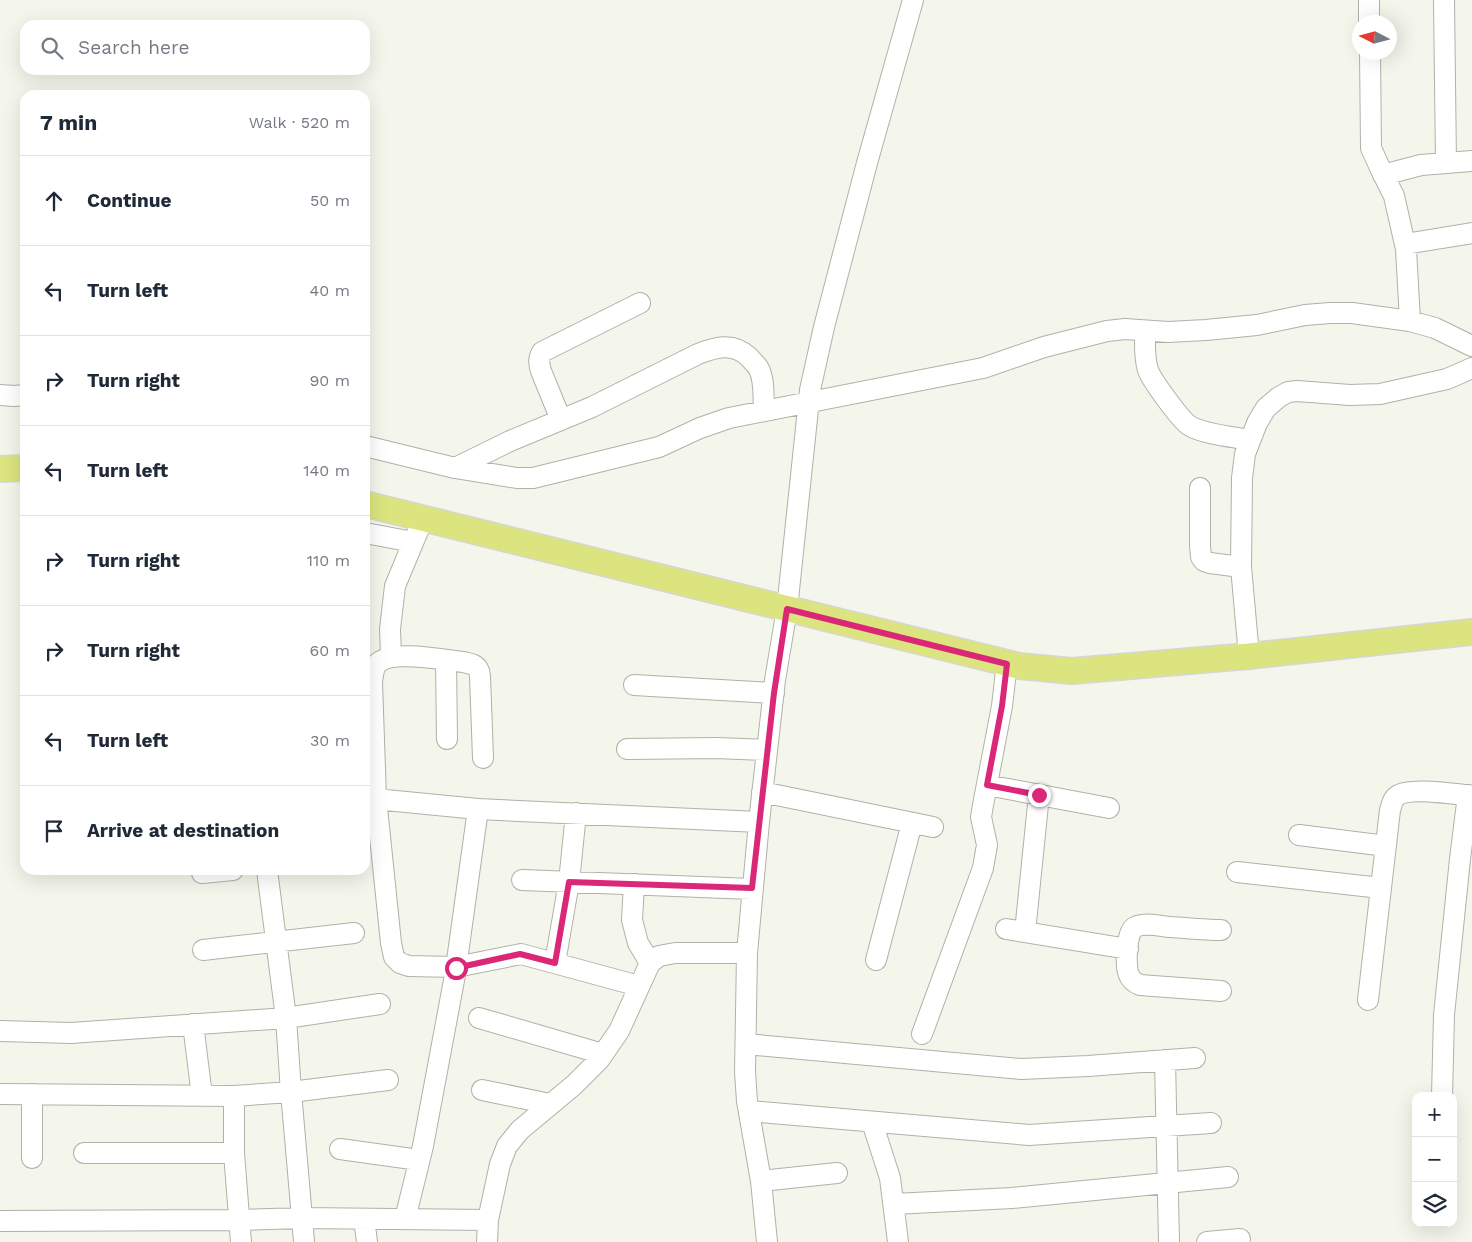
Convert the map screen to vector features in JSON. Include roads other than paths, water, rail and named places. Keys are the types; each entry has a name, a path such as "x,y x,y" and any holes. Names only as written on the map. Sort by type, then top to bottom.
{"main road":[{"path":"0,469 20,468"},
{"path":"370,505 1019,666 1072,671 1249,656 1472,632"}],"street":[{"path":"767,1242 761,1181 747,1101 745,1072 747,953 762,792 774,693 787,609 810,390 824,326 913,0"},
{"path":"1369,0 1369,15"},
{"path":"1444,0 1446,163"},
{"path":"1370,60 1371,148 1394,196 1405,244 1410,321"},
{"path":"1383,175 1421,165 1472,161"},
{"path":"1405,244 1472,233"},
{"path":"561,420 541,371 539,357 542,352 640,302"},
{"path":"370,447 455,468 517,478 533,478 659,447 700,428 729,418 983,368 1044,347 1107,331 1125,329 1168,332 1206,330 1257,325 1305,315 1352,313 1410,321 1435,328 1472,346"},
{"path":"1145,331 1145,357 1148,372 1180,418 1190,427 1250,440"},
{"path":"455,468 510,440 592,407 698,354 715,348 728,347 738,350 759,367 762,378 764,411"},
{"path":"1249,656 1241,567 1242,478 1244,454 1257,423 1266,408 1288,392 1350,395 1380,394 1447,379 1472,368"},
{"path":"0,395 20,395"},
{"path":"1200,488 1201,557 1204,561 1210,563 1241,567"},
{"path":"392,656 390,629 395,586 424,519"},
{"path":"370,534 414,542"},
{"path":"483,758 479,670 476,666 472,663 398,655 378,662 374,668 372,682 370,798 394,957 400,963 409,966 456,968 520,954 639,986"},
{"path":"446,660 447,740"},
{"path":"922,1034 983,868 987,845 981,817 1002,706 1007,664"},
{"path":"634,685 774,693"},
{"path":"628,749 716,748 767,750"},
{"path":"987,785 1109,808"},
{"path":"1368,1000 1390,810 1393,800 1397,796 1411,791 1470,796 1460,859 1444,1015 1442,1092"},
{"path":"762,792 933,827"},
{"path":"1039,795 1016,931 1128,948"},
{"path":"370,798 478,809 759,822"},
{"path":"405,1219 419,1160 456,968 478,809"},
{"path":"555,963 569,882 576,813"},
{"path":"876,960 912,823"},
{"path":"1299,835 1386,846"},
{"path":"1237,872 1381,888"},
{"path":"268,875 286,1018 304,1242"},
{"path":"522,880 752,888"},
{"path":"634,884 632,920 638,943 650,963"},
{"path":"1220,991 1146,986 1135,983 1127,969 1131,930 1135,927 1148,925 1221,930"},
{"path":"204,950 354,933"},
{"path":"486,1242 488,1220 495,1186 500,1164 507,1146 520,1130 574,1085 599,1060 619,1031 650,963 659,956 675,953 747,953"},
{"path":"0,1031 71,1033 286,1018 380,1004"},
{"path":"479,1018 603,1054"},
{"path":"193,1024 202,1096"},
{"path":"746,1044 1020,1069 1194,1058"},
{"path":"1165,1060 1169,1242"},
{"path":"0,1094 234,1096 291,1092 388,1080"},
{"path":"482,1090 550,1104"},
{"path":"32,1094 32,1158"},
{"path":"234,1096 234,1153 241,1242"},
{"path":"749,1111 1029,1135 1211,1123"},
{"path":"872,1122 890,1178 898,1242"},
{"path":"340,1149 419,1160"},
{"path":"84,1153 234,1153"},
{"path":"761,1181 837,1173"},
{"path":"894,1204 1012,1198 1228,1177"},
{"path":"0,1221 302,1218 488,1220"},
{"path":"364,1219 366,1242"},
{"path":"1207,1242 1240,1239"}]}
